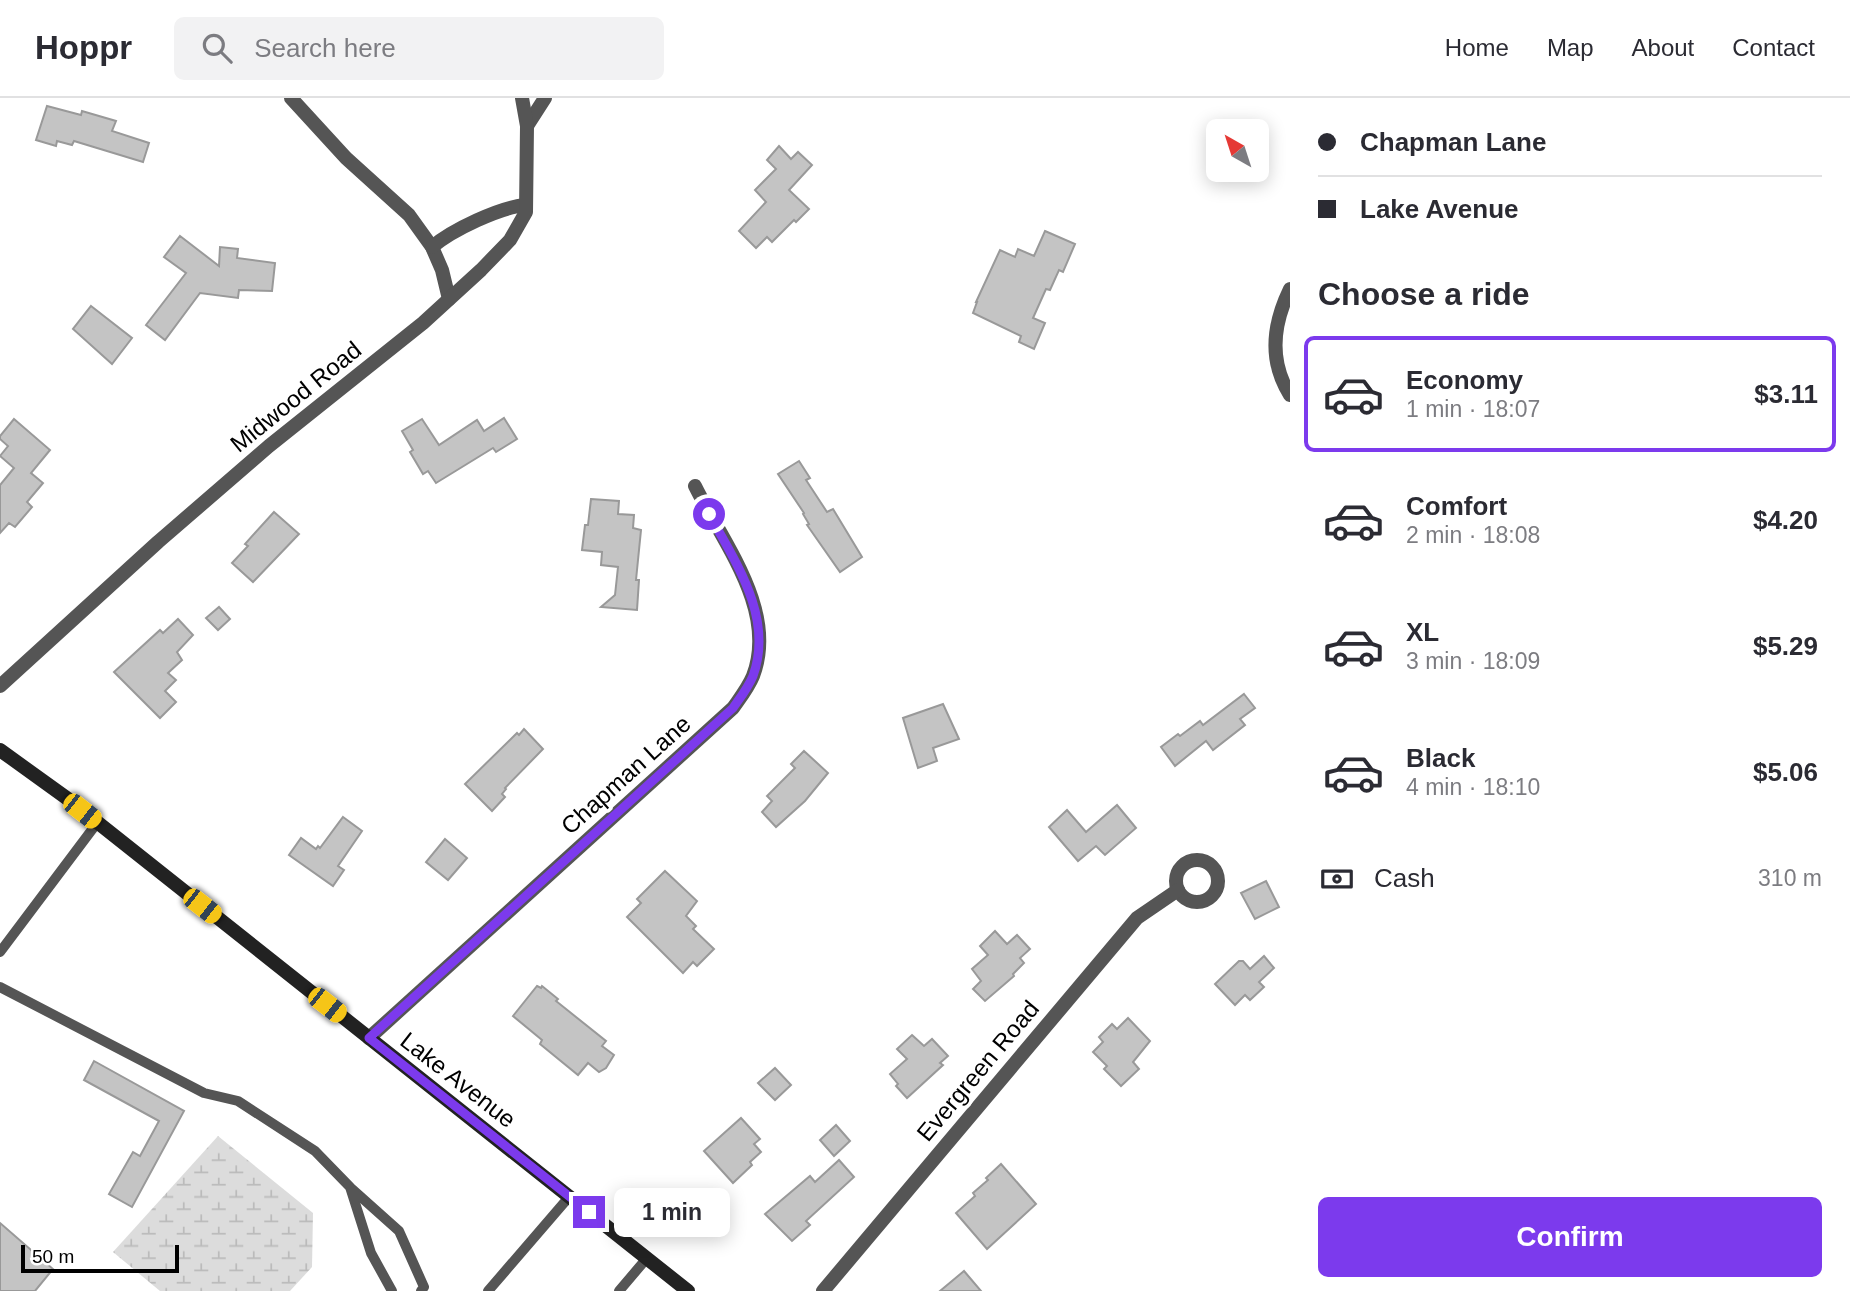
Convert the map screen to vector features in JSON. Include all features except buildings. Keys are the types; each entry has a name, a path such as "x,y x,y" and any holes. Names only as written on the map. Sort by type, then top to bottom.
{"main road":[{"name":"Lake Avenue","path":"0,750 97,823 688,1291"}],"street":[{"path":"291,98 346,158 409,215 432,247 442,270 449,299"},
{"name":"Midwood Road","path":"0,686 158,542 259,455 385,355 449,299 510,240 526,212 527,126 522,98"},
{"path":"527,126 545,98"},
{"path":"432,247 460,229 500,211 526,205"},
{"path":"1290,289 1276,326 1275,355 1290,395"},
{"name":"Chapman Lane","path":"369,1038 733,708 749,685 754,673 759,626 753,599 695,486"},
{"name":"Evergreen Road","path":"823,1291 1137,918 1178,890"}],"lane":[{"path":"0,952 97,823"},
{"path":"0,987 204,1093 238,1101 315,1151 349,1187 399,1231 424,1287 421,1291"},
{"path":"349,1187 371,1253 392,1291"},
{"path":"488,1291 569,1197"},
{"path":"619,1291 647,1258"}],"green space":[{"path":"218,1136 313,1213 312,1267 290,1291 160,1291 113,1252"}],"route":[{"path":"589,1212 369,1038 733,708 749,685 754,673 759,626 753,599 709,514"}]}
